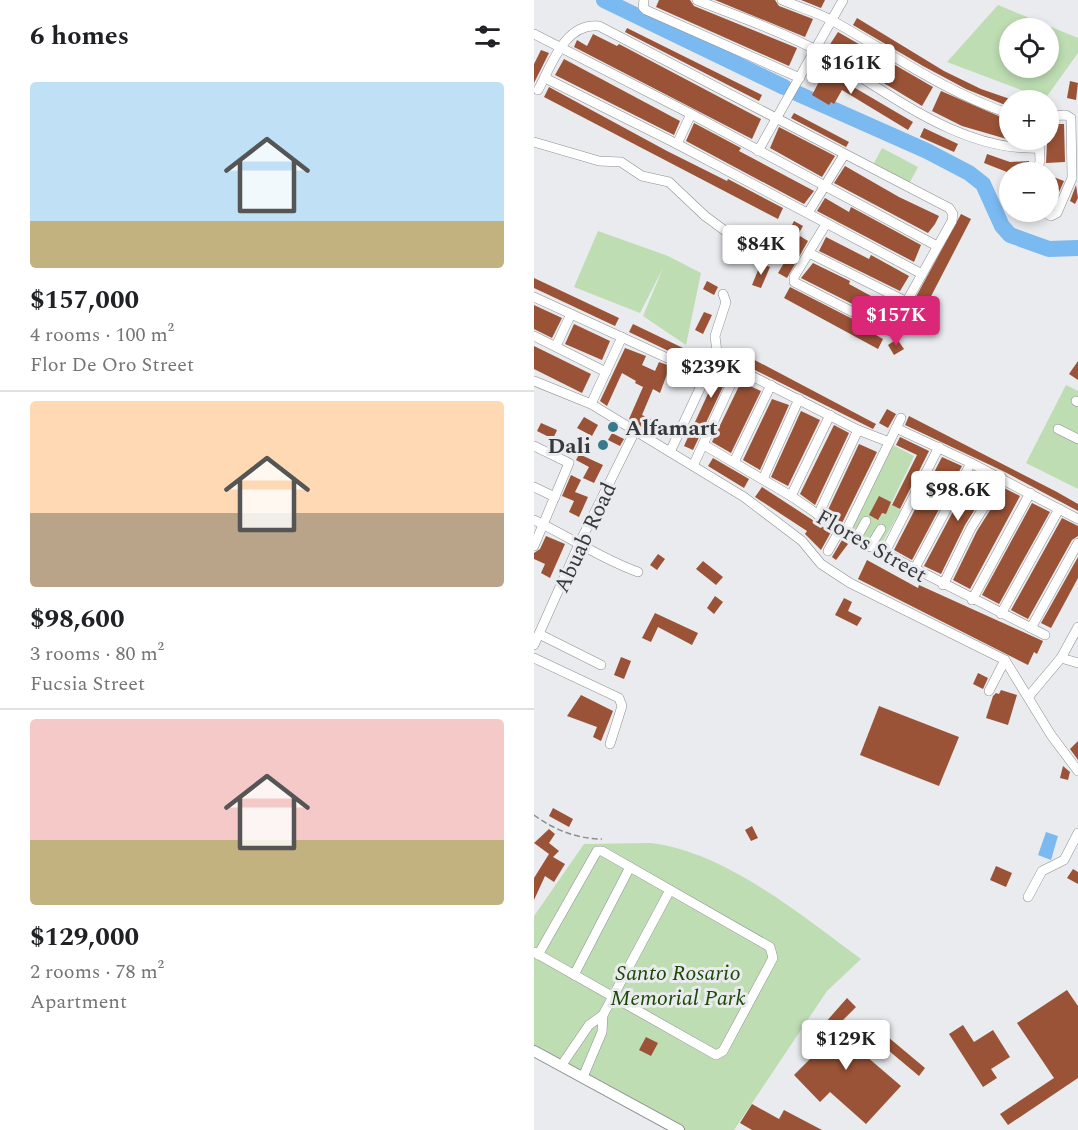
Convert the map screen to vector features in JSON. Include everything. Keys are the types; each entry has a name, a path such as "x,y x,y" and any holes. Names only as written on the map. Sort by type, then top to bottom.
{"main road":[{"path":"534,1050 679,1130"}],"street":[{"path":"697,0 814,49 925,115 962,133 999,144"},
{"path":"782,0 832,20 939,85 974,102 999,110"},
{"path":"758,151 843,0"},
{"path":"641,1 646,10 800,78"},
{"path":"538,90 561,47 572,32 588,25 599,26 949,208 953,214 952,221 893,329 887,330 794,282 794,277 826,224"},
{"path":"534,34 691,114 937,246"},
{"path":"545,78 677,144 922,274"},
{"path":"677,144 691,114"},
{"path":"1059,115 1066,115 1071,118 1072,178 1059,208"},
{"path":"534,142 599,161 621,162 642,176 669,182 711,222 742,244"},
{"path":"808,213 844,155"},
{"path":"809,253 907,302"},
{"path":"670,452 717,352 715,336 726,302 723,294"},
{"path":"534,297 676,362"},
{"path":"556,346 571,314"},
{"path":"534,336 606,372"},
{"path":"591,404 622,337"},
{"path":"693,466 740,364 771,385 889,442"},
{"path":"534,381 591,404 744,497 802,542 821,564 835,573 920,620 1005,660 1051,735 1078,771"},
{"path":"734,462 771,385"},
{"path":"763,479 799,399"},
{"path":"791,496 830,415"},
{"path":"828,551 842,531 901,418"},
{"path":"896,428 1002,478 1078,519"},
{"path":"818,515 858,429"},
{"path":"1058,429 1078,439"},
{"name":"Abuab Road","path":"534,645 580,542 635,431"},
{"name":"Flores Street","path":"704,445 791,496 870,547 1045,635"},
{"path":"534,446 569,463 534,546"},
{"path":"884,554 939,447"},
{"path":"914,570 971,463"},
{"path":"943,585 971,528 1002,478"},
{"path":"534,487 555,497"},
{"path":"972,600 1030,493"},
{"path":"1001,614 1059,509"},
{"path":"534,520 580,542 607,561 638,572"},
{"path":"856,539 866,521"},
{"path":"870,547 881,529"},
{"path":"1031,628 1078,543"},
{"path":"1029,696 1061,658 1078,627"},
{"path":"539,634 601,664"},
{"path":"534,658 619,698 622,706 610,744"},
{"path":"1061,658 1078,663"},
{"path":"989,692 1005,660"},
{"path":"1028,897 1042,871 1064,860 1078,833"},
{"path":"602,851 630,867 770,946 773,952 772,958 723,1052 716,1055 709,1053 536,953 593,854 602,851"},
{"path":"574,975 630,867"},
{"path":"583,1077 602,1032 603,1015 670,890"},
{"path":"561,1066 589,1025 603,1015"}],"path":[{"path":"534,815 544,823 583,839 602,839"}],"green space":[{"path":"998,5 1030,18 999,18 999,78 1059,78 1059,30 1078,38 1078,53 1051,90 1021,90 947,62"},
{"path":"882,148 918,167 909,184 873,165"},
{"path":"598,231 668,256 701,273 686,345 643,316 663,268 640,313 574,287"},
{"path":"1066,385 1078,391 1078,489 1026,463"},
{"path":"893,445 914,456 891,504 901,510 878,550 850,532"},
{"name":"Santo Rosario Memorial Park","path":"651,843 679,849 735,872 762,888 861,959 827,991 734,1130 683,1130 534,1048 534,916 584,844"}],"water":[{"path":"1046,832 1058,836 1051,860 1038,855"}],"building":[{"path":"659,0 690,0 694,6 797,48 789,66 656,7"},
{"path":"715,0 775,0 779,6 813,19 805,37"},
{"path":"801,0 825,0 821,8"},
{"path":"857,18 944,71 999,95 999,102 966,89 853,25"},
{"path":"627,28 762,95 759,101 625,32"},
{"path":"838,32 933,87 922,106 827,49"},
{"path":"593,34 617,46 619,44 761,119 752,139 574,47 577,40 587,46"},
{"path":"541,50 549,53 534,83 534,64"},
{"path":"564,59 680,121 674,135 555,75"},
{"path":"818,62 832,71 833,75 913,122 908,130 842,90 834,104 831,102 829,105 812,95 821,78 812,72"},
{"path":"1070,81 1078,83 1076,100 1067,98"},
{"path":"549,87 667,151 783,208 778,219 544,97"},
{"path":"941,91 999,116 999,137 962,126 932,111"},
{"path":"794,113 849,142 846,147 791,118"},
{"path":"694,123 741,148 739,151 814,191 804,204 686,141"},
{"path":"1059,124 1064,124 1065,162 1046,162 1047,150 1059,150"},
{"path":"779,127 835,156 822,177 770,148"},
{"path":"924,128 958,144 954,152 920,137"},
{"path":"987,154 1010,162 999,162 999,169 984,163"},
{"path":"845,166 899,197 939,216 935,224 928,233 834,183"},
{"path":"1059,179 1064,181 1059,192"},
{"path":"1076,185 1078,198 1075,204 1070,201"},
{"path":"825,198 849,212 851,207 921,245 914,262 817,211"},
{"path":"961,214 971,219 911,335 899,328"},
{"path":"794,221 803,226 795,240 787,235"},
{"path":"800,236 808,241 787,278 778,273"},
{"path":"826,237 869,259 871,255 909,276 900,291 819,251"},
{"path":"761,263 770,267 761,288 752,285"},
{"path":"813,263 850,281 849,284 893,308 887,318 884,320 801,278"},
{"path":"534,278 619,318 615,326 534,288"},
{"path":"707,281 718,287 714,295 703,289"},
{"path":"790,287 878,332 876,335 883,339 878,349 784,298"},
{"path":"534,305 562,318 552,338 534,329"},
{"path":"704,312 712,315 703,334 695,330"},
{"path":"574,324 610,341 602,360 565,344"},
{"path":"633,324 683,348 679,356 629,332"},
{"path":"897,339 904,349 894,355 888,345"},
{"path":"534,346 591,374 582,393 534,369"},
{"path":"625,348 646,356 642,365 655,371 659,362 670,366 660,393 653,389 642,415 653,420 648,431 629,419 643,387 635,383 636,381 622,373 607,406 600,401"},
{"path":"728,350 738,355 693,450 684,446"},
{"path":"749,357 876,424 873,429 747,366"},
{"path":"1078,361 1078,380 1069,374"},
{"path":"741,382 761,391 731,453 712,442"},
{"path":"772,399 789,405 760,470 743,460"},
{"path":"887,409 896,414 888,428 879,423"},
{"path":"801,411 820,420 788,486 771,477"},
{"path":"909,416 1057,492 1078,504 1078,511 1005,472 905,425"},
{"path":"584,417 598,425 592,436 577,428"},
{"path":"541,423 557,430 553,439 537,431"},
{"path":"834,425 849,433 815,505 800,494"},
{"path":"612,433 624,439 620,446 608,440"},
{"path":"900,437 929,451 900,509 892,505 917,455 896,445"},
{"path":"859,444 877,452 842,523 827,512"},
{"path":"579,454 603,465 594,483 583,478 589,467 576,460"},
{"path":"942,457 962,466 912,560 894,550"},
{"path":"713,458 749,479 744,488 708,466"},
{"path":"974,472 992,482 965,525 941,574 924,566"},
{"path":"571,475 581,480 575,492 588,497 579,517 569,512 574,501 562,496"},
{"path":"762,487 831,532 821,550 805,534 807,531 755,497"},
{"path":"1004,488 1020,496 970,589 953,580 977,531"},
{"path":"879,496 891,502 886,514 882,513 878,520 869,515"},
{"path":"1032,503 1050,512 999,604 982,595"},
{"path":"1062,518 1078,526 1078,536 1072,540 1028,619 1011,610"},
{"path":"546,536 565,544 550,578 541,573 545,564 534,559 534,553 540,549"},
{"path":"842,540 848,544 836,560 832,557"},
{"path":"658,554 665,559 657,570 650,565"},
{"path":"1078,557 1078,578 1051,628 1041,623"},
{"path":"867,560 918,588 919,585 1043,641 1037,654 1034,652 1028,665 858,579"},
{"path":"703,561 723,577 716,585 696,569"},
{"path":"715,596 723,602 714,614 707,608"},
{"path":"844,598 852,602 848,611 862,618 857,626 835,615"},
{"path":"655,613 698,633 692,645 658,627 651,642 642,638"},
{"path":"621,657 631,661 624,679 614,675"},
{"path":"978,673 988,678 983,689 973,684"},
{"path":"1001,690 1017,695 1008,725 986,718 993,696 996,693 999,694"},
{"path":"581,695 613,711 601,741 593,737 597,727 567,716"},
{"path":"879,706 959,737 939,786 860,755"},
{"path":"1078,741 1078,760 1070,749"},
{"path":"1063,766 1070,772 1068,780 1060,778"},
{"path":"553,808 573,819 569,827 549,816"},
{"path":"752,826 758,838 751,841 745,830"},
{"path":"549,829 555,834 549,843 559,851 553,857 565,864 554,882 545,876 534,900 534,878 549,854 534,843"},
{"path":"996,866 1012,873 1006,887 990,880"},
{"path":"1073,869 1078,872 1078,884 1067,878"},
{"path":"1067,990 1078,1006 1078,1078 1008,1125 1000,1114 1054,1078 1017,1023"},
{"path":"847,998 856,1007 828,1035 838,1046 849,1035 868,1053 866,1056 901,1086 866,1124 830,1092 820,1102 794,1075 820,1049 810,1040"},
{"path":"963,1025 974,1042 993,1030 1010,1057 991,1069 997,1078 983,1087 949,1034"},
{"path":"646,1037 658,1043 651,1056 639,1050"},
{"path":"888,1037 925,1068 919,1076 882,1045"},
{"path":"752,1104 779,1119 784,1110 822,1130 752,1130 740,1123"}],"waterway":[{"path":"604,0 784,87"},
{"path":"794,92 927,151 969,173 983,184 1002,226 1010,235 1049,249 1078,248"}],"place":[{"name":"Alfamart","path":"613,427"},
{"name":"Dali","path":"603,445"}]}
